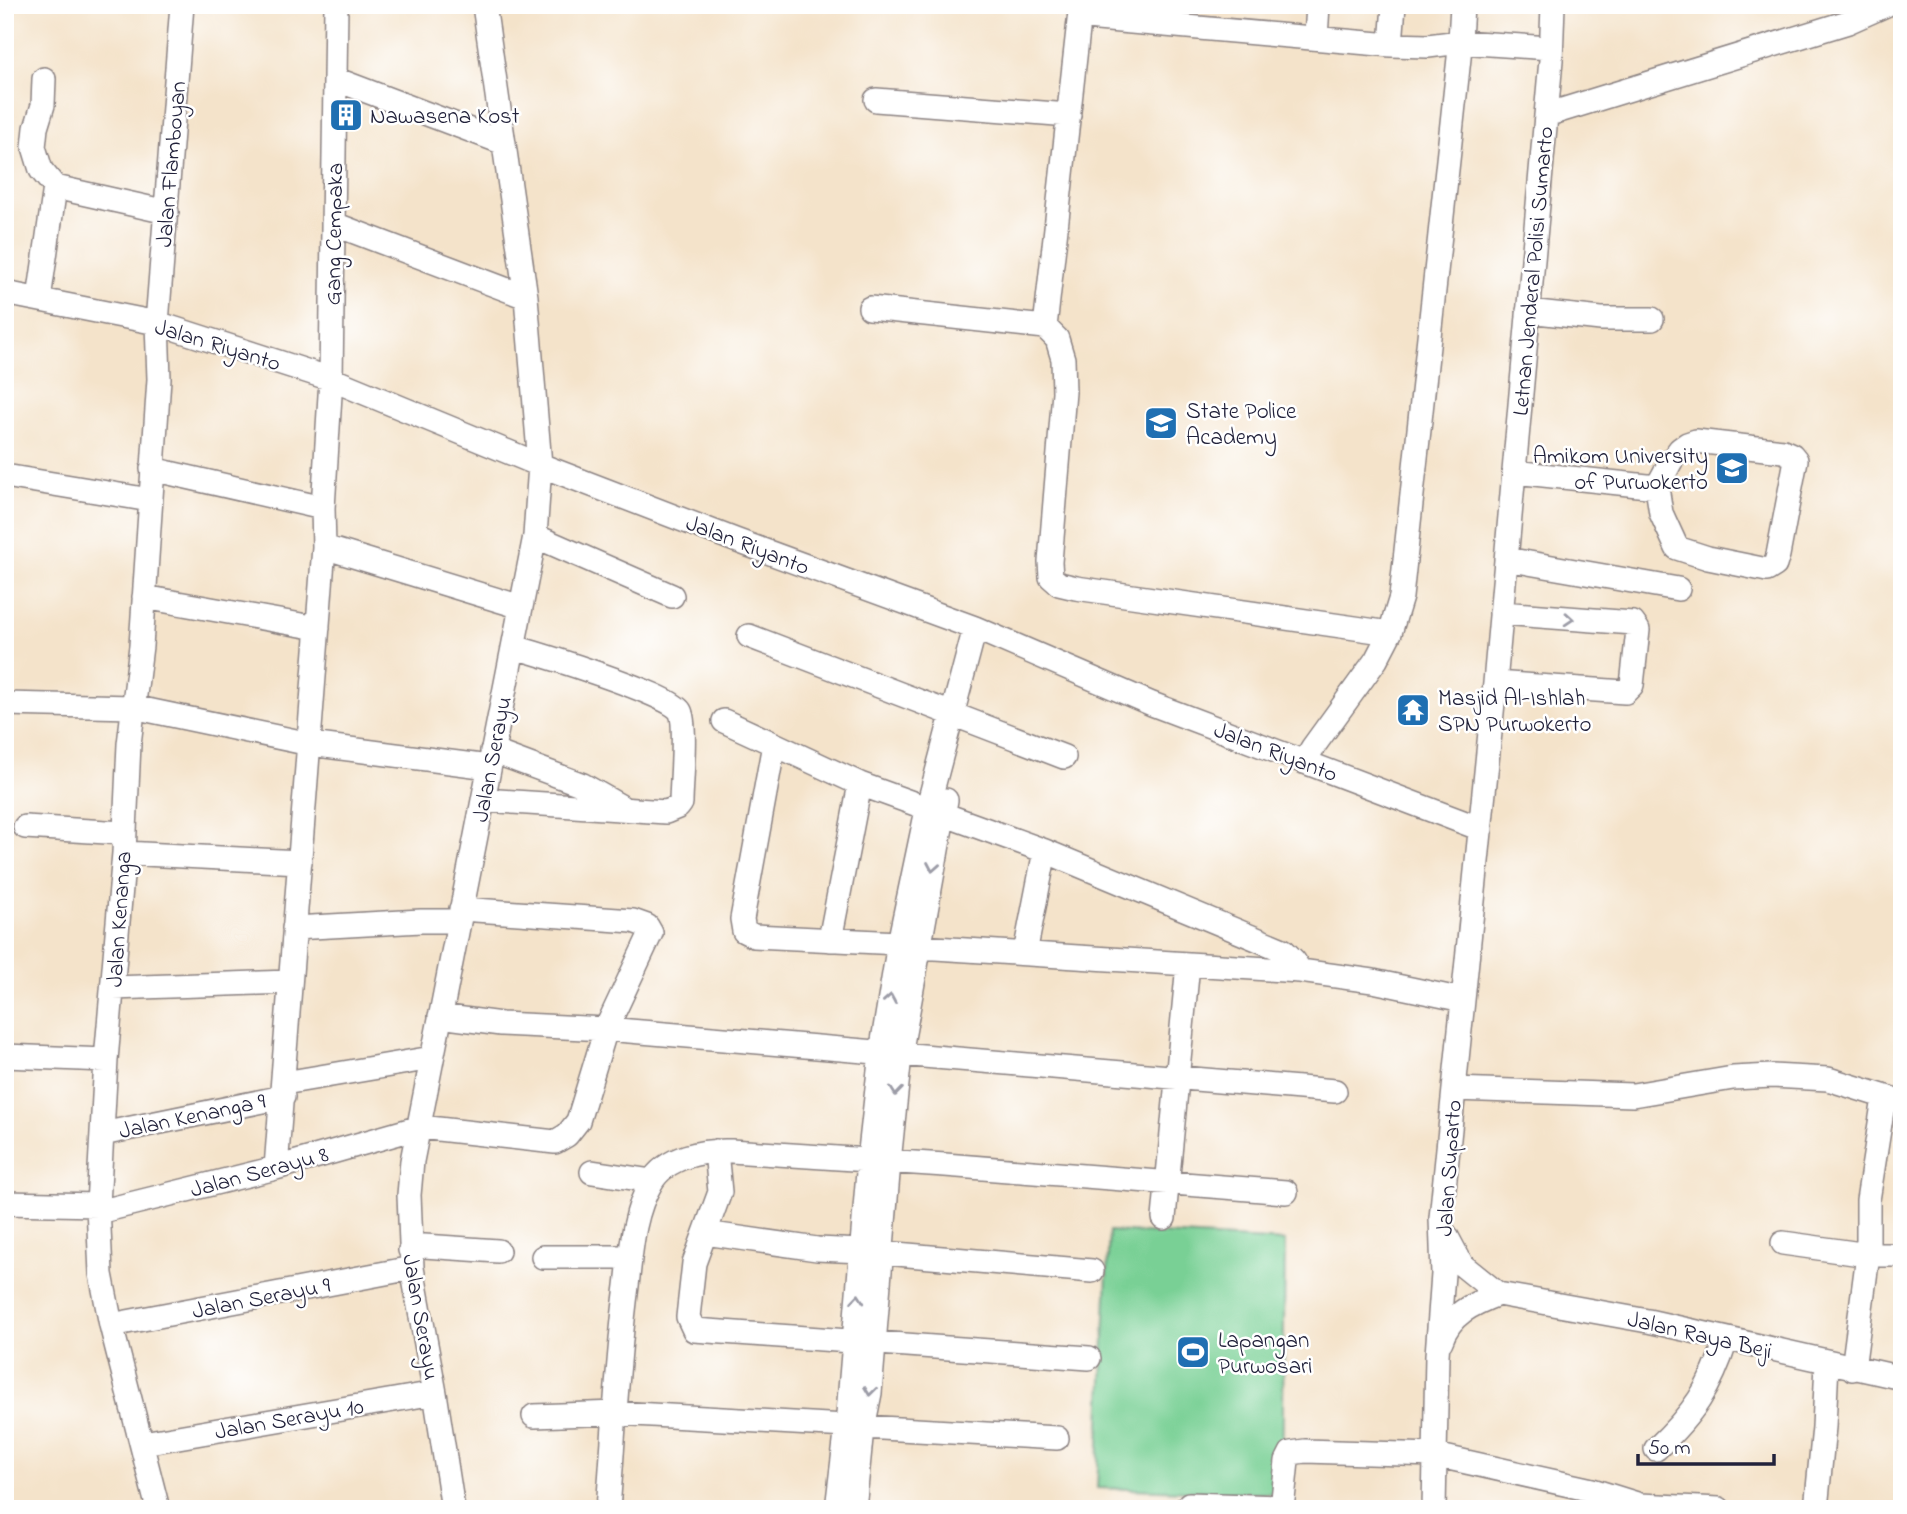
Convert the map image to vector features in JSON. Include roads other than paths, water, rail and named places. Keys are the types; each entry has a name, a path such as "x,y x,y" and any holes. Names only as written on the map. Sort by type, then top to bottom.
{"street":[{"name":"Jalan Flamboyan","path":"157,323 182,5"},
{"name":"Gang Cempaka","path":"276,1168 324,547 323,508 331,379 336,5"},
{"name":"Jalan Serayu","path":"453,1509 411,1259 409,1195 412,1161 535,536 540,465 526,297 484,5"},
{"path":"1316,38 1318,5"},
{"path":"1391,45 1394,5"},
{"path":"1304,762 1376,660 1390,633 1401,597 1460,50 1462,5"},
{"name":"Letnan Jenderal Polisi Sumarto","path":"1481,829 1546,114 1553,5"},
{"path":"1546,114 1848,22 1886,5"},
{"path":"1079,8 1086,18 1391,45 1551,54"},
{"path":"1045,327 1079,8"},
{"path":"44,79 43,104 34,147 41,170 55,187 167,212"},
{"path":"335,79 504,143"},
{"path":"876,100 1069,116"},
{"path":"39,299 55,187"},
{"path":"334,224 526,297"},
{"name":"Jalan Riyanto","path":"5,293 157,323 331,379 540,465 982,631 1152,704 1481,829"},
{"path":"870,308 1045,327 1057,339 1062,359 1064,392 1049,562 1051,577 1059,584 1390,633"},
{"path":"1528,311 1601,319 1652,319"},
{"name":"Jalan Kenanga","path":"157,323 159,379 141,646 133,707 106,1060 98,1208 101,1275 111,1325 158,1509"},
{"path":"1696,441 1783,452 1792,455 1796,460 1778,555 1775,565 1767,570 1708,558 1677,548 1661,513 1657,488 1680,449 1696,441"},
{"path":"152,469 323,508"},
{"path":"1514,472 1657,488"},
{"path":"5,476 150,500"},
{"path":"535,536 672,596"},
{"path":"324,547 521,607"},
{"path":"1506,559 1678,589"},
{"path":"144,597 318,628"},
{"path":"1495,683 1625,692 1632,685 1637,630 1633,623 1501,613"},
{"path":"837,1509 856,1426 870,1393 864,1342 890,1054 935,812 982,631"},
{"path":"750,636 1064,757"},
{"path":"483,800 666,812 681,803 683,729 680,711 656,696 514,647"},
{"path":"5,704 133,707 310,744 490,759 583,785 626,810"},
{"path":"724,721 860,784 1045,851 1283,950 1300,971"},
{"path":"774,744 742,919 744,931 754,936 1300,971 1373,981 1464,1000"},
{"path":"830,940 860,784"},
{"path":"25,827 124,843 300,862"},
{"name":"Jalan Suparto","path":"1434,1509 1437,1355 1443,1274 1441,1218 1481,829"},
{"path":"1025,953 1045,851"},
{"path":"294,928 421,921 460,915 633,921 647,926 651,933 606,1029 578,1121 567,1135 555,1142 420,1127"},
{"path":"1164,1218 1188,964"},
{"path":"113,988 289,982"},
{"path":"440,1016 501,1024 606,1029 1335,1091"},
{"path":"5,1056 106,1060"},
{"name":"Jalan Kenanga 9","path":"102,1134 283,1090 432,1058"},
{"path":"1454,1089 1633,1095 1733,1078 1772,1076 1828,1079 1893,1100 1868,1200 1867,1255 1853,1369"},
{"name":"Jalan Serayu 8","path":"5,1203 98,1208 276,1168 420,1127"},
{"path":"608,1509 621,1329 639,1212 652,1181 666,1167 684,1158 708,1150 1286,1192"},
{"path":"716,1151 720,1192 694,1263 688,1317 694,1330 1089,1358"},
{"path":"592,1172 652,1181"},
{"path":"1441,1218 1447,1238 1462,1265 1498,1294"},
{"path":"705,1233 817,1249 1091,1272"},
{"path":"1783,1243 1867,1255 1902,1255"},
{"name":"Jalan Serayu 9","path":"111,1325 411,1259 424,1246 498,1251"},
{"path":"543,1257 630,1257"},
{"path":"1437,1355 1444,1332 1455,1317 1471,1304 1498,1294"},
{"name":"Jalan Raya Beji","path":"1498,1294 1647,1321 1902,1378"},
{"path":"1656,1448 1676,1430 1713,1380 1726,1340"},
{"path":"1816,1509 1827,1363"},
{"name":"Jalan Serayu 10","path":"143,1443 435,1392"},
{"path":"534,1416 616,1413 1057,1438"},
{"path":"854,1509 856,1426"},
{"path":"1186,1509 1189,1504 1283,1508 1287,1461 1291,1453 1305,1451 1435,1455 1581,1487 1640,1504 1719,1509"}],"place":[{"name":"Nawasena Kost","path":"346,115"},
{"name":"State Police Academy","path":"1161,423"},
{"name":"Amikom University of Purwokerto","path":"1732,468"},
{"name":"Masjid Al-Ishlah SPN Purwokerto","path":"1413,710"},
{"name":"Lapangan Purwosari","path":"1193,1352"}]}
